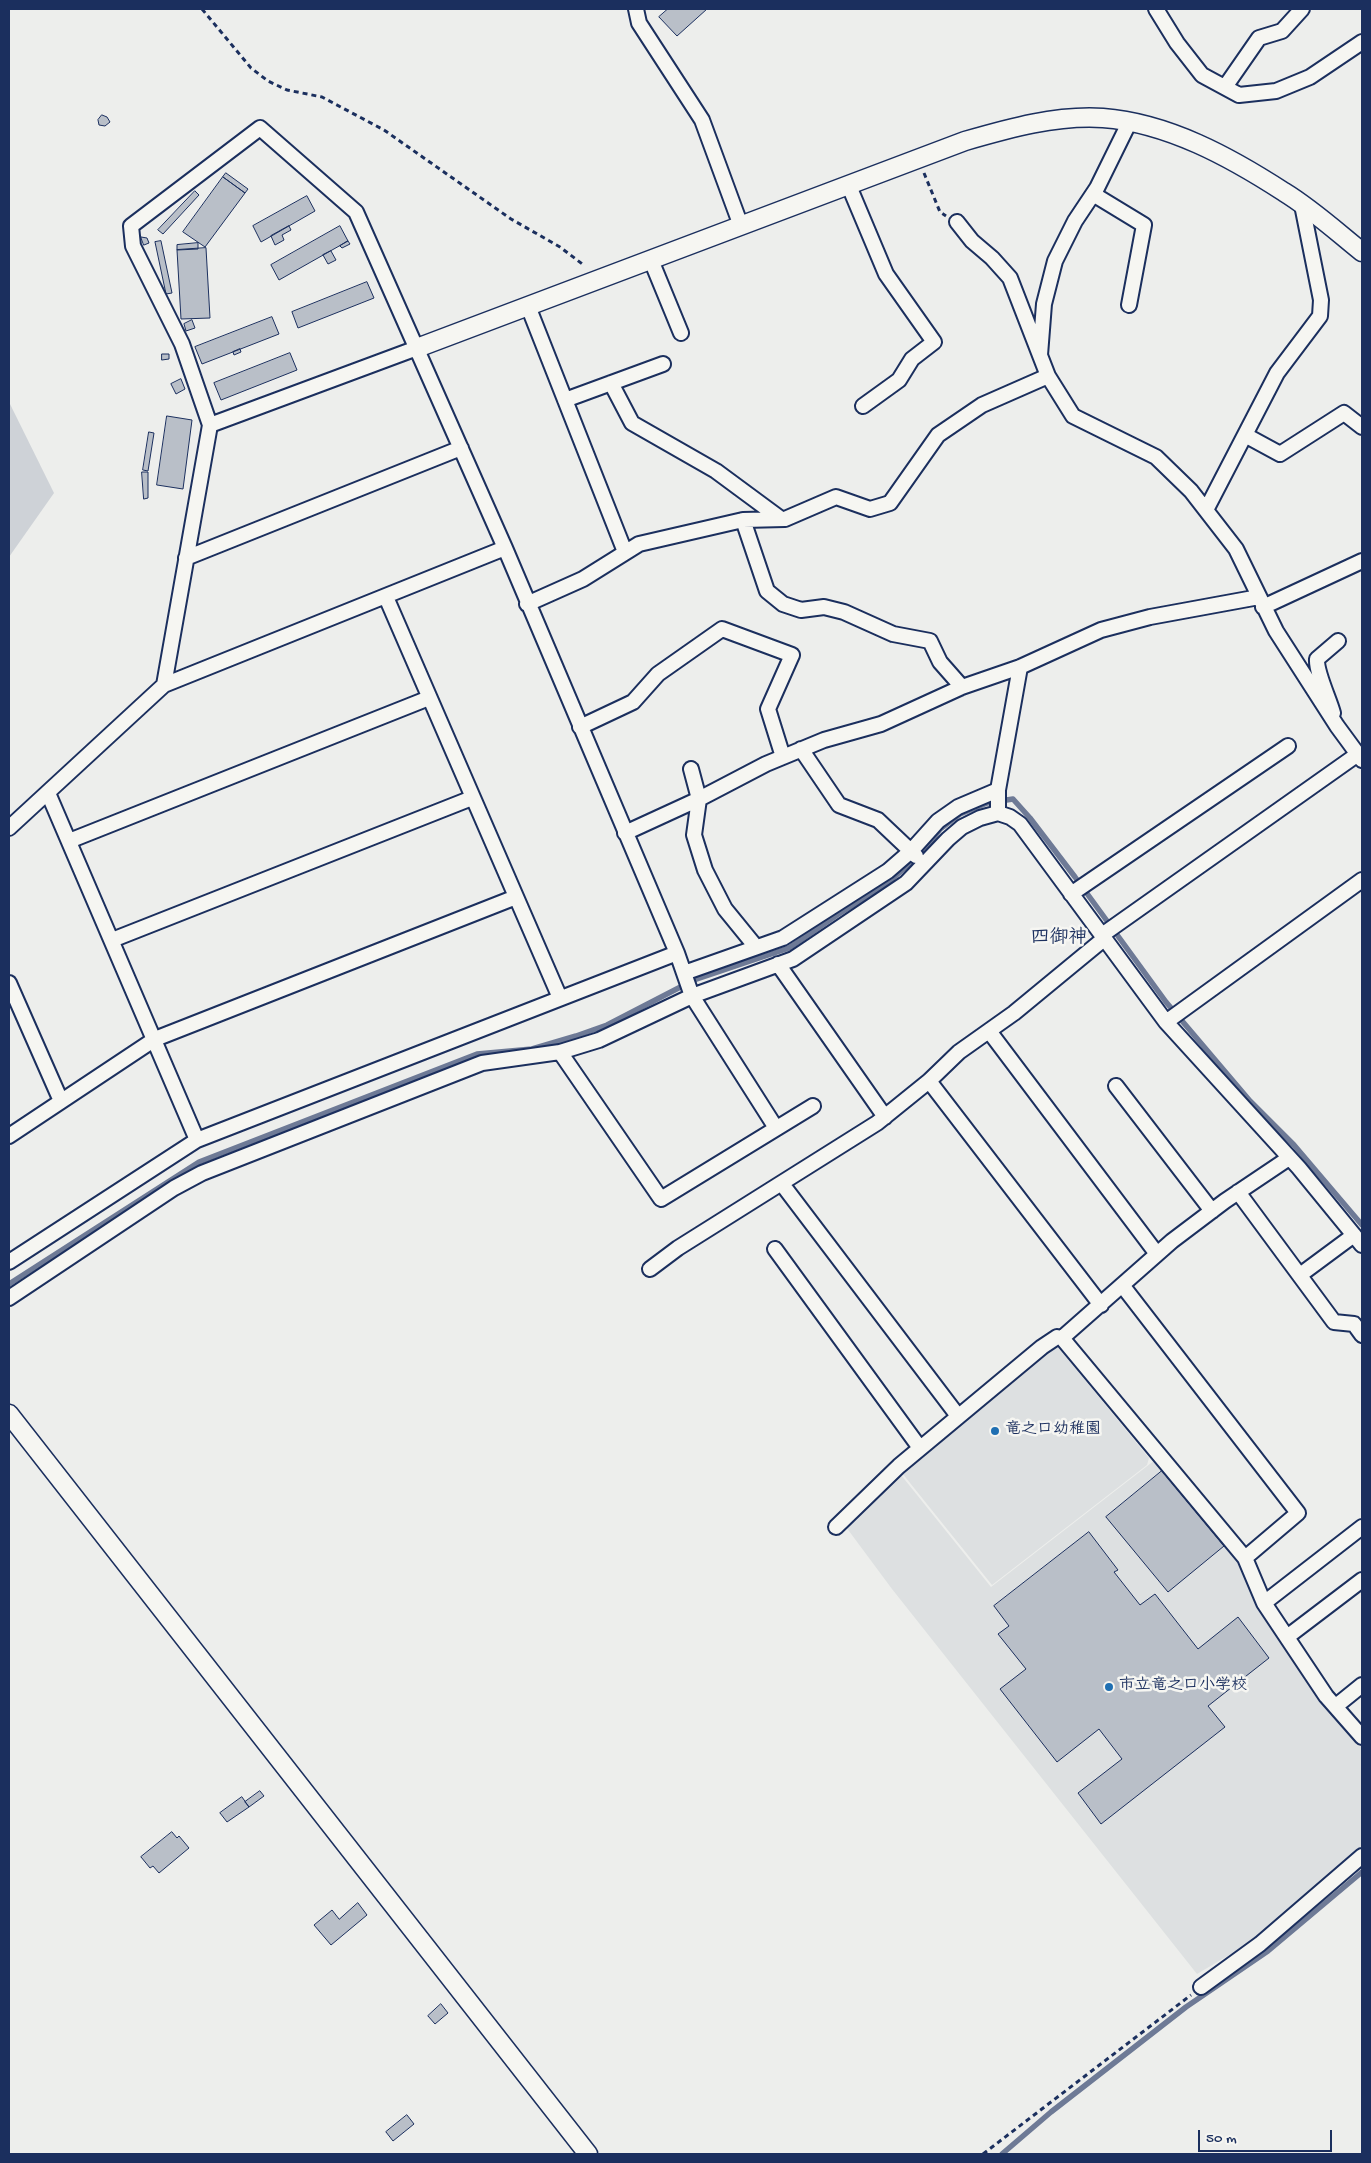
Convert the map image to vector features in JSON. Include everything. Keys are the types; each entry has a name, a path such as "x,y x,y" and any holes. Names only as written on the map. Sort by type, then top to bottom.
{"street":[{"path":"636,9 640,23 702,120 741,226"},
{"path":"1156,9 1177,43 1202,75 1239,95 1276,91 1310,77 1362,42"},
{"path":"1225,87 1259,38 1282,30 1302,9"},
{"path":"210,425 849,186 965,140 1026,124 1102,118 1146,125 1202,145 1285,192 1362,252"},
{"path":"1040,355 1044,304 1055,261 1093,194 1129,123"},
{"path":"164,685 210,425 182,344 132,246 131,226 260,128 356,212 505,548 527,604 677,953 692,996 776,1128"},
{"path":"849,186 886,274 934,342 912,359 899,380 863,406"},
{"path":"1093,194 1144,225 1129,305"},
{"path":"1206,510 1277,372 1320,316 1321,300 1302,205"},
{"path":"650,1269 678,1248 782,1184 885,1117 930,1081 959,1052 1014,1013 1108,932 1360,757 1337,726 1276,632 1236,549 1191,491 1156,457 1073,416 1048,376 1010,278 992,258 972,242 957,222"},
{"path":"651,260 681,333"},
{"path":"528,306 625,552"},
{"path":"565,400 663,364"},
{"path":"527,604 583,579 639,544 743,520 780,519 836,497 870,509 890,502 938,435 982,405 1048,376"},
{"path":"612,383 632,423 716,472 780,519"},
{"path":"1245,435 1280,454 1344,413 1362,427"},
{"path":"186,558 461,448"},
{"path":"743,520 767,591 783,604 802,610 824,607 844,612 893,634 930,641 940,662 962,688"},
{"path":"9,828 164,685 505,548"},
{"path":"625,833 699,800 766,764 801,749 824,740 881,724 962,688 1020,667 1101,630 1150,617 1261,602 1362,561"},
{"path":"386,597 560,998"},
{"path":"580,727 633,702 658,674 722,629 792,655 768,709 783,757"},
{"path":"1337,726 1328,693 1316,666 1317,659 1338,641"},
{"path":"684,973 783,938 888,871 918,858 948,839 962,827 980,818 998,801 1020,667"},
{"path":"69,841 429,698"},
{"path":"1080,888 1288,746"},
{"path":"801,749 839,805 878,820 918,858"},
{"path":"691,769 699,800 694,835 705,870 725,909 756,947"},
{"path":"48,793 198,1140"},
{"path":"112,940 472,798"},
{"path":"9,1298 174,1188 202,1173 482,1063 560,1052 600,1040 692,996 793,958 898,888 918,858 938,821 958,807 998,801"},
{"path":"998,801 1010,817 1020,824 1080,888 1108,932 1173,1017 1358,1240 1300,1275"},
{"path":"1173,1017 1362,880"},
{"path":"9,1136 155,1039 516,897"},
{"path":"9,1262 198,1140 677,953"},
{"path":"778,964 885,1117"},
{"path":"9,983 61,1101"},
{"path":"989,1031 1157,1254"},
{"path":"560,1052 660,1199 813,1106"},
{"path":"930,1081 1100,1305"},
{"path":"1116,1086 1212,1211"},
{"path":"1062,1338 1157,1254 1238,1192 1289,1158"},
{"path":"782,1184 958,1416"},
{"path":"1238,1192 1334,1322 1354,1324 1362,1336"},
{"path":"775,1249 920,1448"},
{"path":"1122,1285 1298,1513 1245,1558"},
{"path":"836,1527 899,1466 958,1416 1042,1347 1057,1337 1062,1338 1245,1558 1264,1603 1326,1696 1362,1737"},
{"path":"9,1414 588,2154"},
{"path":"1264,1603 1362,1527"},
{"path":"1287,1637 1362,1580"},
{"path":"1336,1706 1362,1685"},
{"path":"1202,1987 1260,1944 1362,1856"}],"path":[{"path":"202,9 251,68 268,81 287,90 322,97 384,130 511,219 560,247 602,278"},
{"path":"918,159 940,212 957,222"},
{"path":"983,2154 1202,1987"}],"shaded area":[{"path":"9,402 54,493 9,557"},
{"path":"1056,1345 1149,1458 1147,1465 992,1585 902,1473 960,1421 1041,1354"},
{"path":"1155,1460 1234,1556 1259,1606 1334,1714 1362,1744 1362,1846 1246,1945 1197,1974 892,1589 846,1527 901,1475 991,1587"}],"building":[{"path":"668,9 707,9 677,36 659,17"},
{"path":"102,115 107,117 110,122 105,126 99,125 98,120"},
{"path":"226,173 248,189 245,193 223,177"},
{"path":"223,177 245,193 205,247 183,232"},
{"path":"195,191 199,195 163,234 158,230"},
{"path":"307,196 315,211 261,242 253,226"},
{"path":"289,226 291,230 282,235 284,240 275,245 271,236"},
{"path":"340,226 348,241 279,280 271,265"},
{"path":"141,237 147,238 149,243 144,245"},
{"path":"161,241 172,293 166,294 155,242"},
{"path":"348,241 350,244 342,248 340,246"},
{"path":"198,243 198,249 177,250 177,245"},
{"path":"206,248 210,318 181,319 177,250"},
{"path":"331,251 336,260 328,264 323,255"},
{"path":"367,282 374,298 298,328 292,312"},
{"path":"272,317 279,334 202,364 195,347"},
{"path":"192,320 195,328 186,331 184,324"},
{"path":"240,349 241,352 234,355 233,352"},
{"path":"290,353 297,370 221,400 214,383"},
{"path":"162,354 169,354 169,359 162,360"},
{"path":"181,379 185,389 176,394 171,384"},
{"path":"167,416 192,420 183,489 157,485"},
{"path":"149,432 154,433 148,471 143,470"},
{"path":"142,472 148,472 148,498 144,499"},
{"path":"1162,1471 1224,1546 1168,1592 1106,1517"},
{"path":"1089,1532 1118,1570 1114,1572 1140,1605 1155,1594 1198,1649 1238,1617 1269,1658 1208,1706 1225,1727 1101,1824 1078,1793 1122,1759 1099,1729 1057,1762 1000,1689 1026,1669 998,1634 1009,1626 994,1606"},
{"path":"260,1791 264,1796 249,1807 245,1802"},
{"path":"242,1797 249,1807 227,1822 220,1813"},
{"path":"172,1832 177,1838 179,1836 189,1848 159,1873 153,1866 150,1868 141,1857"},
{"path":"358,1903 367,1915 331,1945 314,1925 332,1910 339,1919"},
{"path":"441,2004 448,2013 435,2024 428,2016"},
{"path":"407,2115 414,2124 393,2141 386,2132"}],"waterway":[{"path":"9,1284 199,1162 477,1054 532,1049 607,1025 694,980 789,948 885,885 923,852 940,829 960,814 987,803 1013,799 1075,877 1166,1002 1250,1101 1294,1145 1362,1225"},
{"path":"1002,2154 1051,2112 1186,2007 1268,1951 1362,1872"}],"place":[{"name":"竜之口幼稚園","path":"995,1431"},
{"name":"市立竜之口小学校","path":"1109,1687"}],"district":[{"name":"四御神","path":"1059,939"}]}
